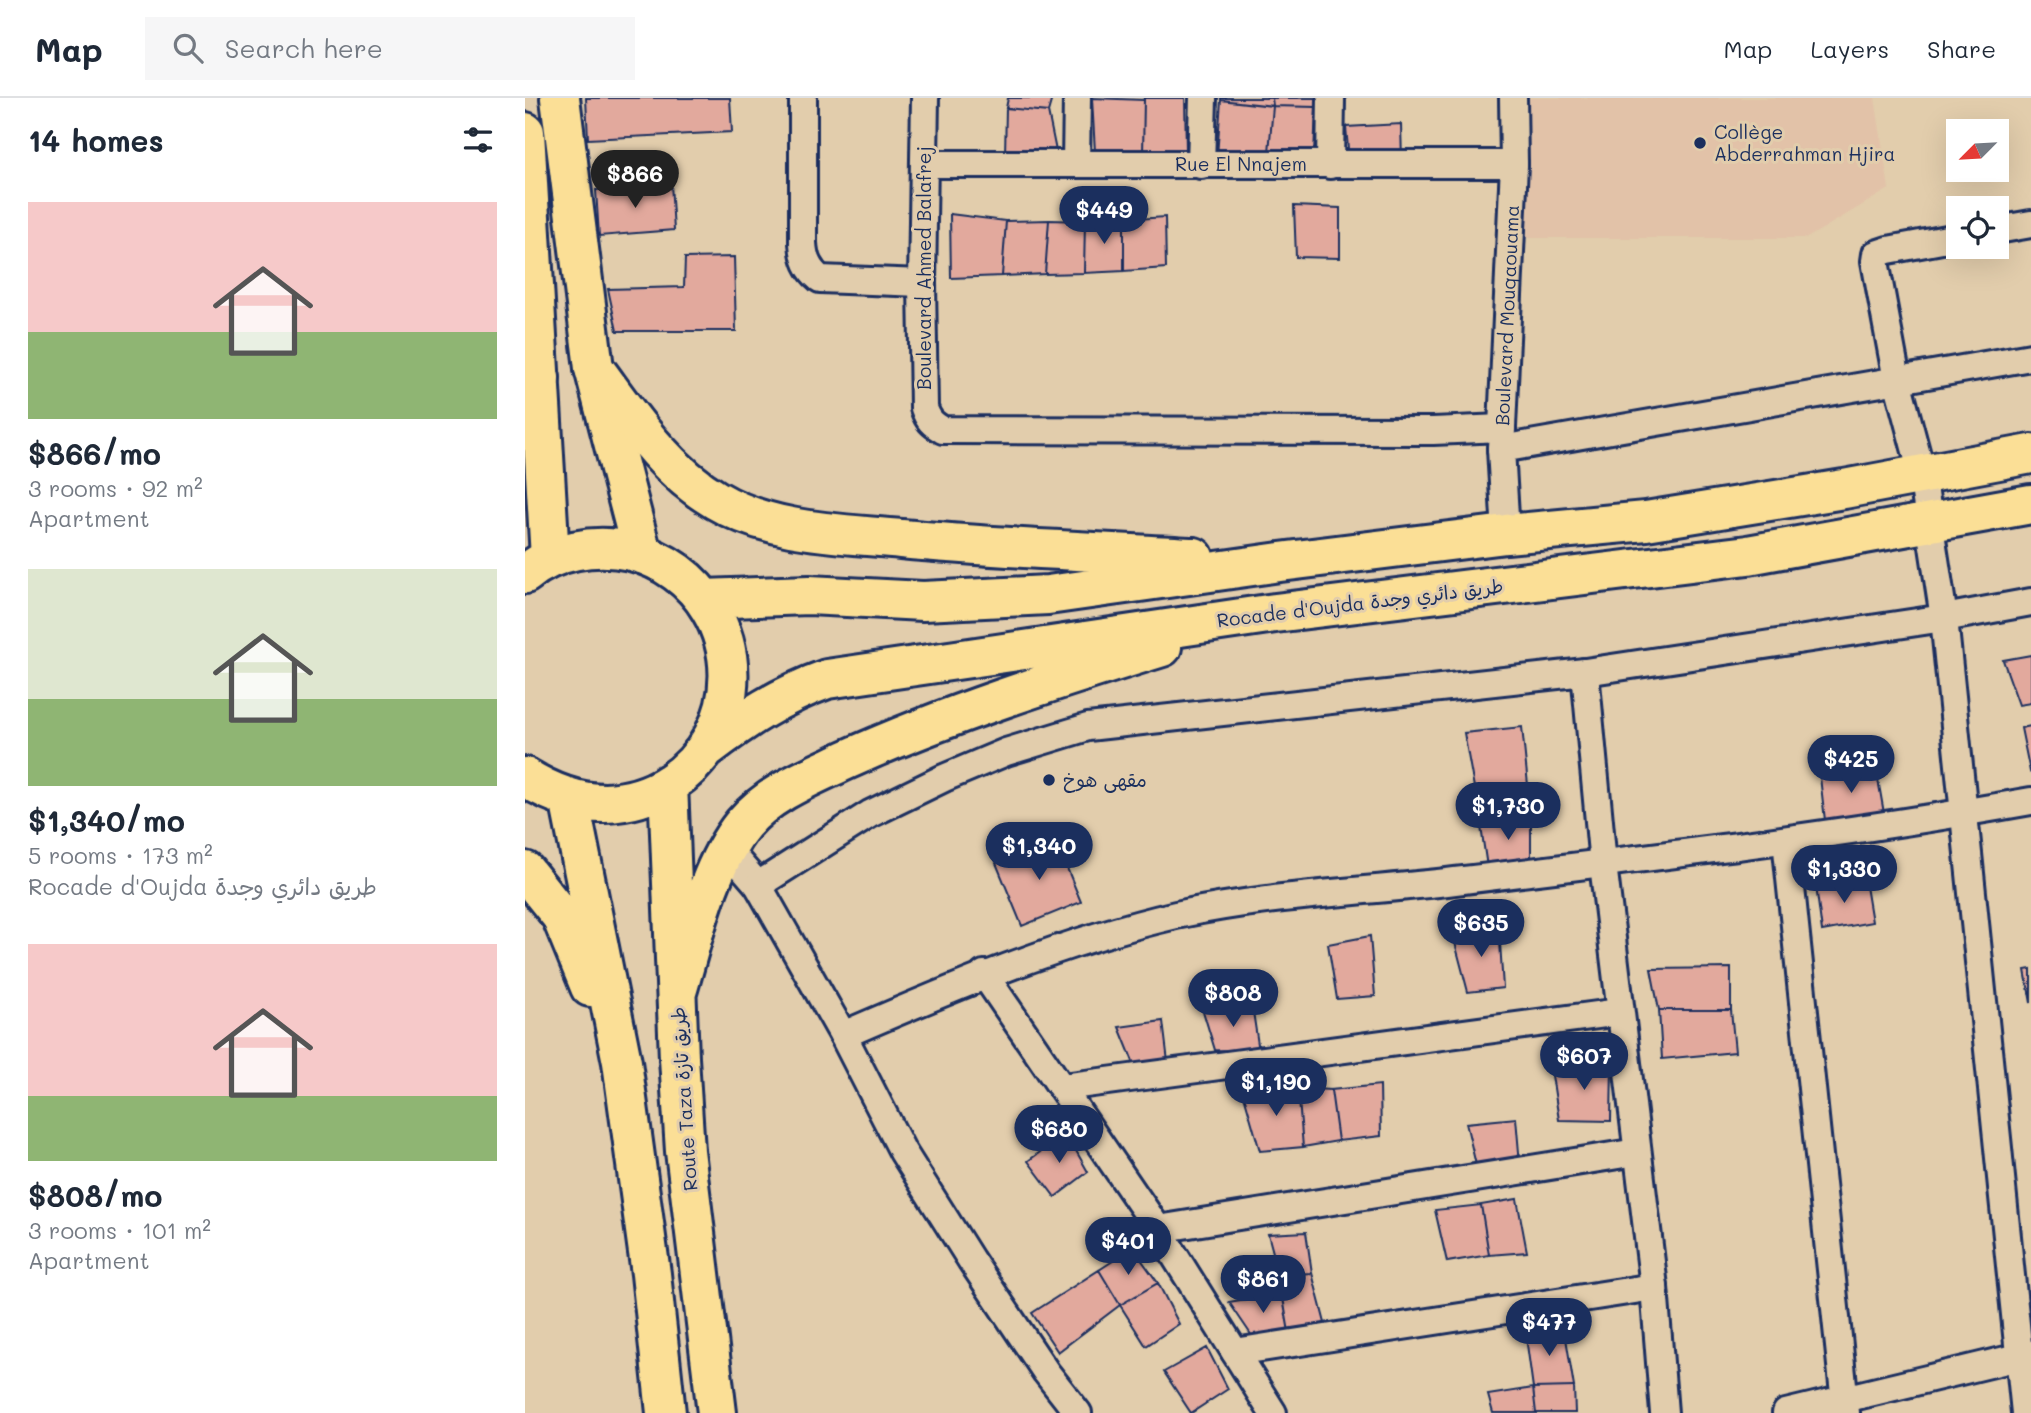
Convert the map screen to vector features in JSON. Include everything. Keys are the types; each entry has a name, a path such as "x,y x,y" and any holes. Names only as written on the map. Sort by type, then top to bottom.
{"main road":[{"path":"560,98 594,368 642,554"},
{"path":"525,132 530,281 540,378 538,566 572,551 596,547 619,548 642,554 677,572 704,600 723,635 729,674 724,712 707,748 689,768 668,784 637,798 603,803 569,798 547,790 525,777"},
{"path":"594,368 653,447 687,479 714,499 750,517 801,529 937,542 1280,562"},
{"path":"525,431 540,378"},
{"path":"704,600 809,595 923,601 1048,595 1506,534 1646,521 1844,489 2031,454"},
{"name":"Rocade d'Oujda طريق دائري وجدة","path":"707,748 754,713 792,692 827,679 1275,613 1748,555 2031,504"},
{"path":"677,992 713,876 726,848 754,812 773,798 813,775 941,720 1275,613"},
{"name":"Route Taza طريق تازة","path":"668,784 685,1151 717,1413"},
{"path":"569,798 622,1062 666,1413"},
{"path":"525,871 561,916 622,1062"}],"street":[{"path":"803,98 803,243 804,257 811,272 820,279 922,283"},
{"name":"Boulevard Ahmed Balafrej","path":"925,98 922,283 924,408 927,418 943,430 1433,431 1501,438"},
{"path":"1076,163 1077,98"},
{"path":"1201,165 1203,98"},
{"path":"1330,165 1331,98"},
{"name":"Boulevard Mouqaouama","path":"1506,534 1501,438 1514,164 1513,98"},
{"name":"Rue El Nnajem","path":"924,164 1514,164"},
{"path":"2009,228 2031,223"},
{"path":"1946,239 1888,250 1876,254 1875,261 1898,380 1922,474 1944,618 2025,1355 2025,1413"},
{"path":"1501,438 1898,380 2031,357"},
{"path":"758,885 870,814 932,784 1006,752 1088,727 1585,672 1944,618 2031,602"},
{"path":"1585,672 1603,864 1654,1287 1664,1413"},
{"path":"843,1035 984,974 1093,936 1179,915 1265,901 1395,889 1786,840 2031,801"},
{"path":"1786,840 1845,1406"},
{"path":"726,848 758,885 843,1035 903,1152 1046,1372 1078,1413"},
{"path":"984,974 1158,1229 1273,1413"},
{"path":"1063,1087 1620,1012"},
{"path":"1158,1229 1637,1152"},
{"path":"1235,1352 1654,1287"},
{"path":"1786,1413 1845,1406 2025,1355"}],"shaded area":[{"name":"Collège Abderrahman Hjira","path":"1518,98 1875,98 1889,189 1807,238 1519,238"}],"building":[{"path":"586,98 730,98 732,132 588,139"},
{"path":"1008,98 1052,98 1048,112 1006,108"},
{"path":"1092,98 1144,100 1143,155 1095,152"},
{"path":"1144,98 1185,98 1186,152 1143,155"},
{"path":"1272,98 1273,106 1221,100"},
{"path":"1272,98 1317,98 1316,107 1273,106"},
{"path":"1221,100 1273,106 1269,152 1217,157"},
{"path":"1273,106 1316,107 1314,154 1269,152"},
{"path":"1006,108 1048,112 1057,156 1005,155"},
{"path":"1401,124 1402,161 1349,159 1346,127"},
{"path":"671,184 674,230 599,236 596,190"},
{"path":"1294,206 1340,208 1340,258 1296,257"},
{"path":"950,214 1006,221 1002,276 951,278"},
{"path":"1165,217 1166,268 1124,271 1124,220"},
{"path":"1049,220 1085,221 1084,273 1045,274"},
{"path":"1049,220 1045,274 1002,276 1006,221"},
{"path":"1124,220 1124,271 1084,273 1085,221"},
{"path":"734,257 736,331 617,331 608,289 684,287 685,258"},
{"path":"2031,655 2031,703 2019,705 2003,660"},
{"path":"2031,726 2031,771 2030,772 2021,728"},
{"path":"1522,727 1531,814 1480,820 1464,733"},
{"path":"1875,762 1885,819 1826,829 1819,768"},
{"path":"1531,814 1531,868 1487,867 1480,820"},
{"path":"1055,839 1081,902 1022,926 996,863"},
{"path":"1865,880 1872,922 1822,931 1816,886"},
{"path":"1499,927 1503,988 1468,992 1453,935"},
{"path":"1370,936 1375,996 1337,999 1328,944"},
{"path":"1731,968 1731,1010 1659,1010 1651,969"},
{"path":"2031,969 2031,1003 2025,970"},
{"path":"1252,1005 1259,1051 1215,1050 1203,1011"},
{"path":"1659,1010 1731,1010 1735,1052 1662,1059"},
{"path":"1163,1021 1168,1062 1134,1064 1119,1027"},
{"path":"1612,1062 1611,1121 1559,1120 1551,1069"},
{"path":"1380,1085 1381,1136 1338,1141 1331,1090"},
{"path":"1298,1088 1331,1090 1338,1141 1303,1147"},
{"path":"1298,1088 1303,1147 1260,1151 1243,1092"},
{"path":"1516,1118 1520,1164 1476,1165 1466,1123"},
{"path":"1066,1133 1088,1172 1055,1197 1028,1161"},
{"path":"1517,1199 1527,1252 1489,1255 1481,1205"},
{"path":"1481,1205 1489,1255 1447,1262 1435,1210"},
{"path":"1306,1232 1312,1273 1279,1275 1268,1234"},
{"path":"1133,1248 1158,1283 1120,1305 1099,1270"},
{"path":"1099,1270 1120,1305 1058,1352 1032,1313"},
{"path":"1312,1273 1326,1327 1289,1332 1279,1275"},
{"path":"1158,1283 1179,1324 1146,1346 1120,1305"},
{"path":"1282,1293 1289,1332 1254,1339 1229,1302"},
{"path":"1564,1326 1574,1387 1533,1388 1525,1330"},
{"path":"1207,1348 1228,1389 1191,1413 1164,1372"},
{"path":"1574,1387 1575,1413 1536,1413 1533,1388"},
{"path":"1533,1388 1536,1413 1493,1413 1488,1395"}],"place":[{"name":"Collège Abderrahman Hjira","path":"1700,143"},
{"name":"مقهى هوخ","path":"1049,780"}]}
